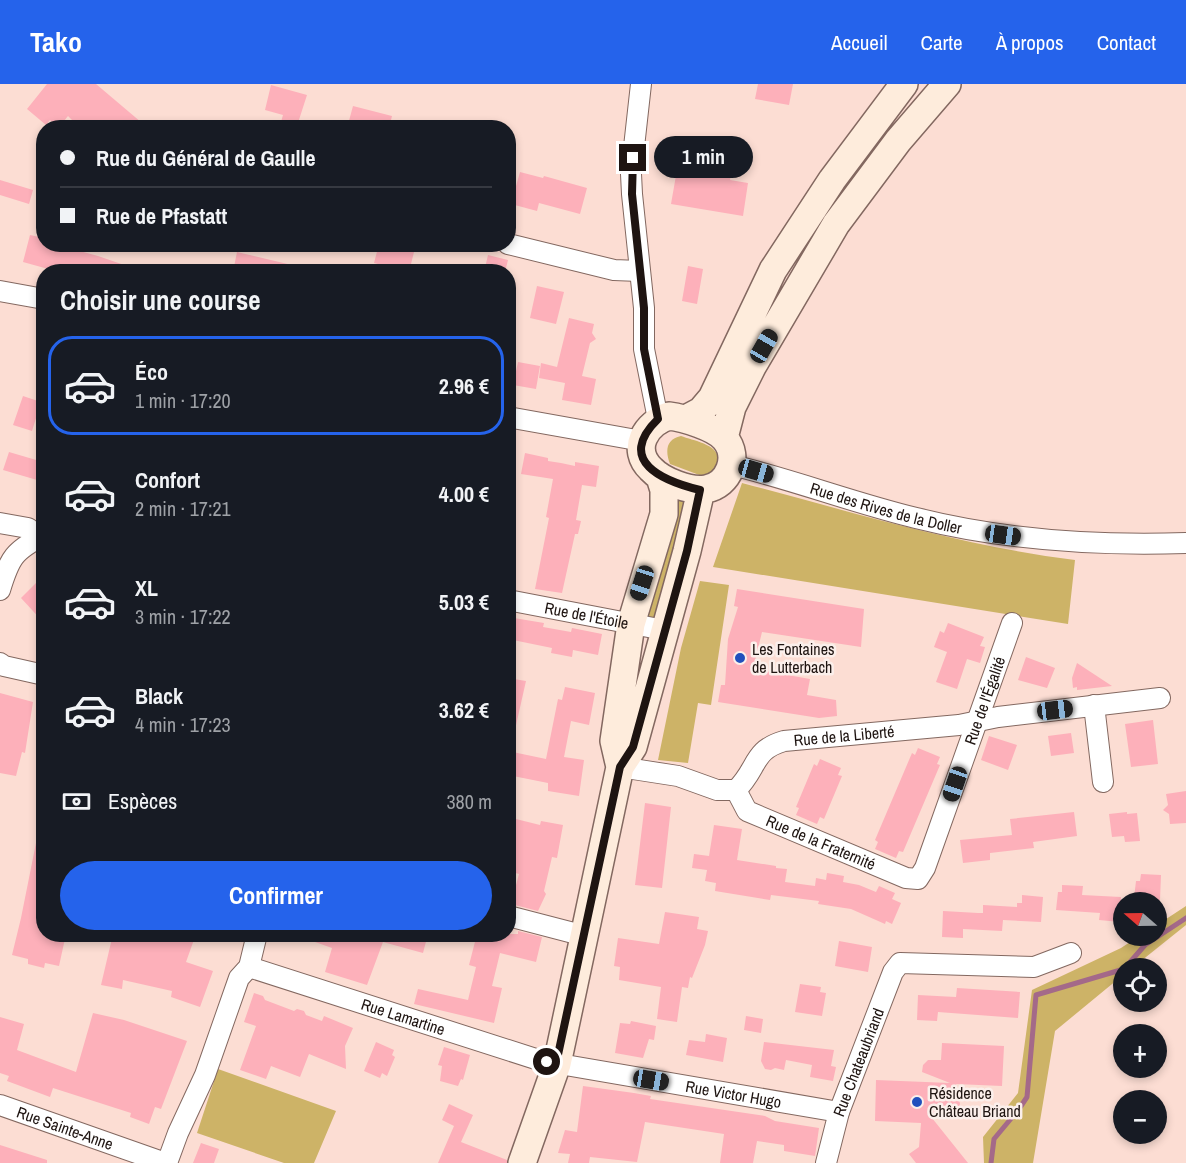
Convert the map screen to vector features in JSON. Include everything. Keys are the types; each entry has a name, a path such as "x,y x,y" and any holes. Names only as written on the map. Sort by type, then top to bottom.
{"main road":[{"path":"686,419 701,411 712,398 773,270 894,88 912,98 932,90"},
{"path":"724,438 732,407 752,367 830,234 932,90"},
{"path":"669,416 686,419 724,438 730,451 732,465 724,480 714,488 700,490 660,477 649,468 642,455 642,441 646,430 658,419 669,416"},
{"path":"620,767 614,741 631,624 664,514 664,489 660,477"},
{"path":"522,1163 556,1064 620,767 633,747 687,551 700,490"}],"street":[{"path":"641,84 631,174 644,308 644,349 658,419"},
{"path":"516,246 614,270 639,271"},
{"path":"0,291 36,298"},
{"path":"516,418 642,441"},
{"name":"Rue des Rives de la Doller","path":"732,465 915,518 984,532 1062,542 1130,545 1186,543"},
{"path":"0,523 28,528 36,533"},
{"path":"0,590 8,563 18,550 36,540"},
{"name":"Rue de l'Étoile","path":"516,602 664,630"},
{"name":"Rue de l'Égalité","path":"918,879 925,868 1012,623"},
{"path":"0,663 36,673"},
{"name":"Rue de la Liberté","path":"736,790 747,779 760,753 772,744 959,725 998,717 1160,698"},
{"path":"1094,705 1103,782"},
{"path":"620,767 678,777 717,790 736,790"},
{"name":"Rue de la Fraternité","path":"736,790 747,811 906,878 918,879"},
{"path":"516,918 585,936"},
{"path":"166,1163 205,1075 239,978 249,967 255,942"},
{"name":"Rue Chateaubriand","path":"826,1163 839,1112 893,972 900,963 1034,968 1071,953"},
{"name":"Rue Lamartine","path":"249,967 556,1064"},
{"name":"Rue Victor Hugo","path":"556,1064 839,1112"},
{"name":"Rue Sainte-Anne","path":"0,1105 166,1163"}],"shaded area":[{"path":"681,436 706,445 716,452 717,463 710,473 702,476 670,464 668,446 672,440"},
{"path":"742,483 949,537 1075,560 1068,624 713,567"},
{"path":"669,490 690,499 659,620 638,617"},
{"path":"700,581 729,585 711,705 698,703 688,763 658,760 681,648"},
{"path":"1186,906 1186,925 1167,940 1167,918"},
{"path":"1124,946 1160,946 1145,958 1113,958 1113,983 1055,1031 1033,1163 984,1163 983,1137 1018,1093 1032,990"},
{"path":"218,1069 336,1111 314,1163 284,1163 197,1133"}],"building":[{"path":"47,84 96,84 139,120 72,120 68,116 65,120 40,120 27,109"},
{"path":"758,84 793,84 789,105 755,99"},
{"path":"271,85 307,95 299,120 282,120 283,115 265,110"},
{"path":"353,106 392,116 391,120 349,120"},
{"path":"682,141 735,150 730,180 748,183 743,216 671,204"},
{"path":"520,172 587,188 580,214 539,203 537,211 516,205 516,186"},
{"path":"0,180 33,190 29,204 0,195"},
{"path":"30,235 36,236 36,252 83,252 121,264 36,266 23,262"},
{"path":"237,252 288,264 235,264"},
{"path":"377,252 414,252 411,264 374,263"},
{"path":"488,255 508,260 507,264 486,264"},
{"path":"688,266 703,269 697,304 682,301"},
{"path":"537,286 564,292 556,324 530,318"},
{"path":"569,318 594,324 592,333 596,339 590,343 582,376 596,379 591,405 562,400 565,383 539,378 541,363 557,367"},
{"path":"518,362 540,366 536,389 516,386"},
{"path":"23,396 36,400 36,418 32,431 13,425"},
{"path":"9,452 36,460 36,480 3,470"},
{"path":"525,453 548,458 548,461 575,466 575,462 599,466 596,487 582,485 576,520 581,521 578,534 575,534 562,593 535,589 549,518 546,517 553,479 521,474"},
{"path":"36,583 36,614 21,598"},
{"name":"Les Fontaines de Lutterbach","path":"737,589 864,609 861,647 762,632 753,669 810,679 807,695 836,700 837,716 819,718 718,702 721,685 725,685 728,639 738,607 734,606"},
{"path":"516,618 544,623 543,627 571,632 572,628 602,634 598,655 573,650 572,657 551,653 552,648 516,641"},
{"path":"948,623 984,637 980,646 985,647 980,663 967,659 957,689 936,682 947,652 934,647 940,631 944,633"},
{"path":"1026,657 1055,668 1047,688 1018,680"},
{"path":"1077,663 1112,686 1077,690 1077,687 1073,688 1072,678"},
{"path":"516,679 526,681 516,725"},
{"path":"565,687 595,693 589,725 571,721 564,757 584,760 579,796 548,791 548,783 516,777 516,753 546,759 558,699 562,700"},
{"path":"0,693 33,702 25,753 22,752 16,776 0,773"},
{"path":"1153,720 1158,764 1131,767 1125,724"},
{"path":"1071,733 1074,753 1051,756 1048,736"},
{"path":"989,736 1017,745 1008,770 981,760"},
{"path":"918,748 940,757 937,764 940,765 903,852 899,851 896,858 875,849 878,842 875,840 912,753 915,755"},
{"path":"820,759 841,768 838,775 842,776 824,819 820,817 817,824 796,815 799,808 796,807 814,764 817,766"},
{"path":"1186,791 1186,823 1170,824 1169,814 1163,810 1168,805 1166,794"},
{"path":"645,803 671,807 662,888 635,885"},
{"path":"1074,812 1077,836 1033,842 1034,848 990,853 990,860 963,863 960,840 1012,835 1010,819"},
{"path":"1127,812 1127,814 1137,813 1140,841 1125,842 1124,836 1112,837 1109,814"},
{"path":"516,819 540,825 541,821 563,825 557,858 552,857 544,891 546,894 538,911 516,905 516,885 519,874 516,873"},
{"path":"714,825 742,829 737,860 787,869 785,882 815,886 816,878 826,880 827,873 844,876 843,882 876,892 879,886 895,893 892,899 901,903 892,924 886,921 885,924 851,909 818,904 819,901 771,895 770,900 715,891 716,883 705,881 707,870 692,868 694,854 709,856"},
{"path":"36,843 36,942 64,942 59,966 45,963 44,968 28,964 28,959 12,955"},
{"path":"1141,874 1161,875 1160,892 1135,892 1136,881 1140,881"},
{"path":"1062,885 1083,886 1082,895 1113,897 1113,921 1099,920 1100,913 1056,910 1058,892 1062,892"},
{"path":"1022,895 1043,897 1041,922 1003,920 1002,931 963,929 963,938 942,937 943,911 983,913 983,905 1017,907 1017,903 1022,903"},
{"path":"665,912 699,917 697,929 708,931 705,945 692,978 690,977 688,988 682,987 677,1022 657,1019 661,987 619,980 620,967 614,966 618,938 659,944"},
{"path":"518,931 542,937 536,962 500,953 492,986 502,988 494,1023 414,1004 418,989 468,1000 476,967 469,965 475,942 516,942 516,934"},
{"path":"839,941 872,947 868,972 835,966"},
{"path":"111,942 193,942 186,962 213,971 200,1007 171,997 172,991 123,980 122,989 101,985"},
{"path":"315,942 383,942 367,985 325,972 332,948"},
{"path":"383,942 426,942 423,953"},
{"path":"800,984 821,987 820,992 826,993 822,1016 795,1012"},
{"path":"957,988 1020,992 1018,1018 938,1012 937,1021 917,1020 918,995 956,997"},
{"path":"254,993 263,996 265,1000 294,1011 297,1009 304,1011 306,1015 322,1021 324,1016 353,1028 345,1046 346,1069 309,1054 300,1077 271,1066 266,1079 240,1070 256,1026 244,1022"},
{"path":"93,1013 124,1020 187,1041 161,1109 155,1107 149,1124 130,1117 131,1113 53,1088 50,1097 7,1081 9,1076 0,1073 0,1017 24,1024 17,1050 76,1072"},
{"path":"746,1016 763,1019 761,1033 744,1030"},
{"path":"631,1021 656,1026 654,1040 649,1039 643,1058 615,1053 620,1023 630,1024"},
{"path":"706,1034 727,1038 723,1062 686,1055 689,1040 705,1042"},
{"path":"376,1042 394,1050 392,1055 395,1057 387,1076 382,1073 380,1078 364,1071"},
{"path":"764,1042 834,1050 831,1066 836,1067 833,1081 810,1077 812,1065 786,1060 784,1070 765,1069 761,1061"},
{"name":"Résidence Château Briand","path":"942,1043 1004,1046 1002,1086 956,1084 960,1104 958,1110 932,1118 968,1163 916,1163 909,1154 919,1147 921,1123 875,1121 876,1080 950,1083 922,1072 923,1065 928,1060 941,1060"},
{"path":"444,1047 470,1055 463,1080 461,1079 458,1086 440,1081 442,1066 438,1065"},
{"path":"583,1086 651,1096 650,1099 765,1116 775,1121 819,1128 815,1156 784,1151 784,1145 757,1141 753,1163 720,1163 724,1134 645,1122 637,1162 590,1157 589,1163 568,1163 570,1154 558,1153 565,1130 577,1132"},
{"path":"449,1104 473,1115 461,1142 507,1160 507,1163 438,1163 454,1126 442,1120"},
{"path":"201,1143 219,1149 214,1163 193,1163"},
{"path":"0,1145 47,1160 47,1163 0,1163"}],"waterway":[{"path":"1134,958 1145,945 1186,918"},
{"path":"991,1163 994,1139 1027,1097 1036,995 1113,972"}],"place":[{"name":"Les Fontaines de Lutterbach","path":"740,658"},
{"name":"Résidence Château Briand","path":"917,1102"}],"route":[{"path":"547,1062 556,1064 620,767 633,747 687,551 700,490 660,477 649,468 642,455 642,441 646,430 658,419 644,349 644,308 632,194 633,158"}]}
